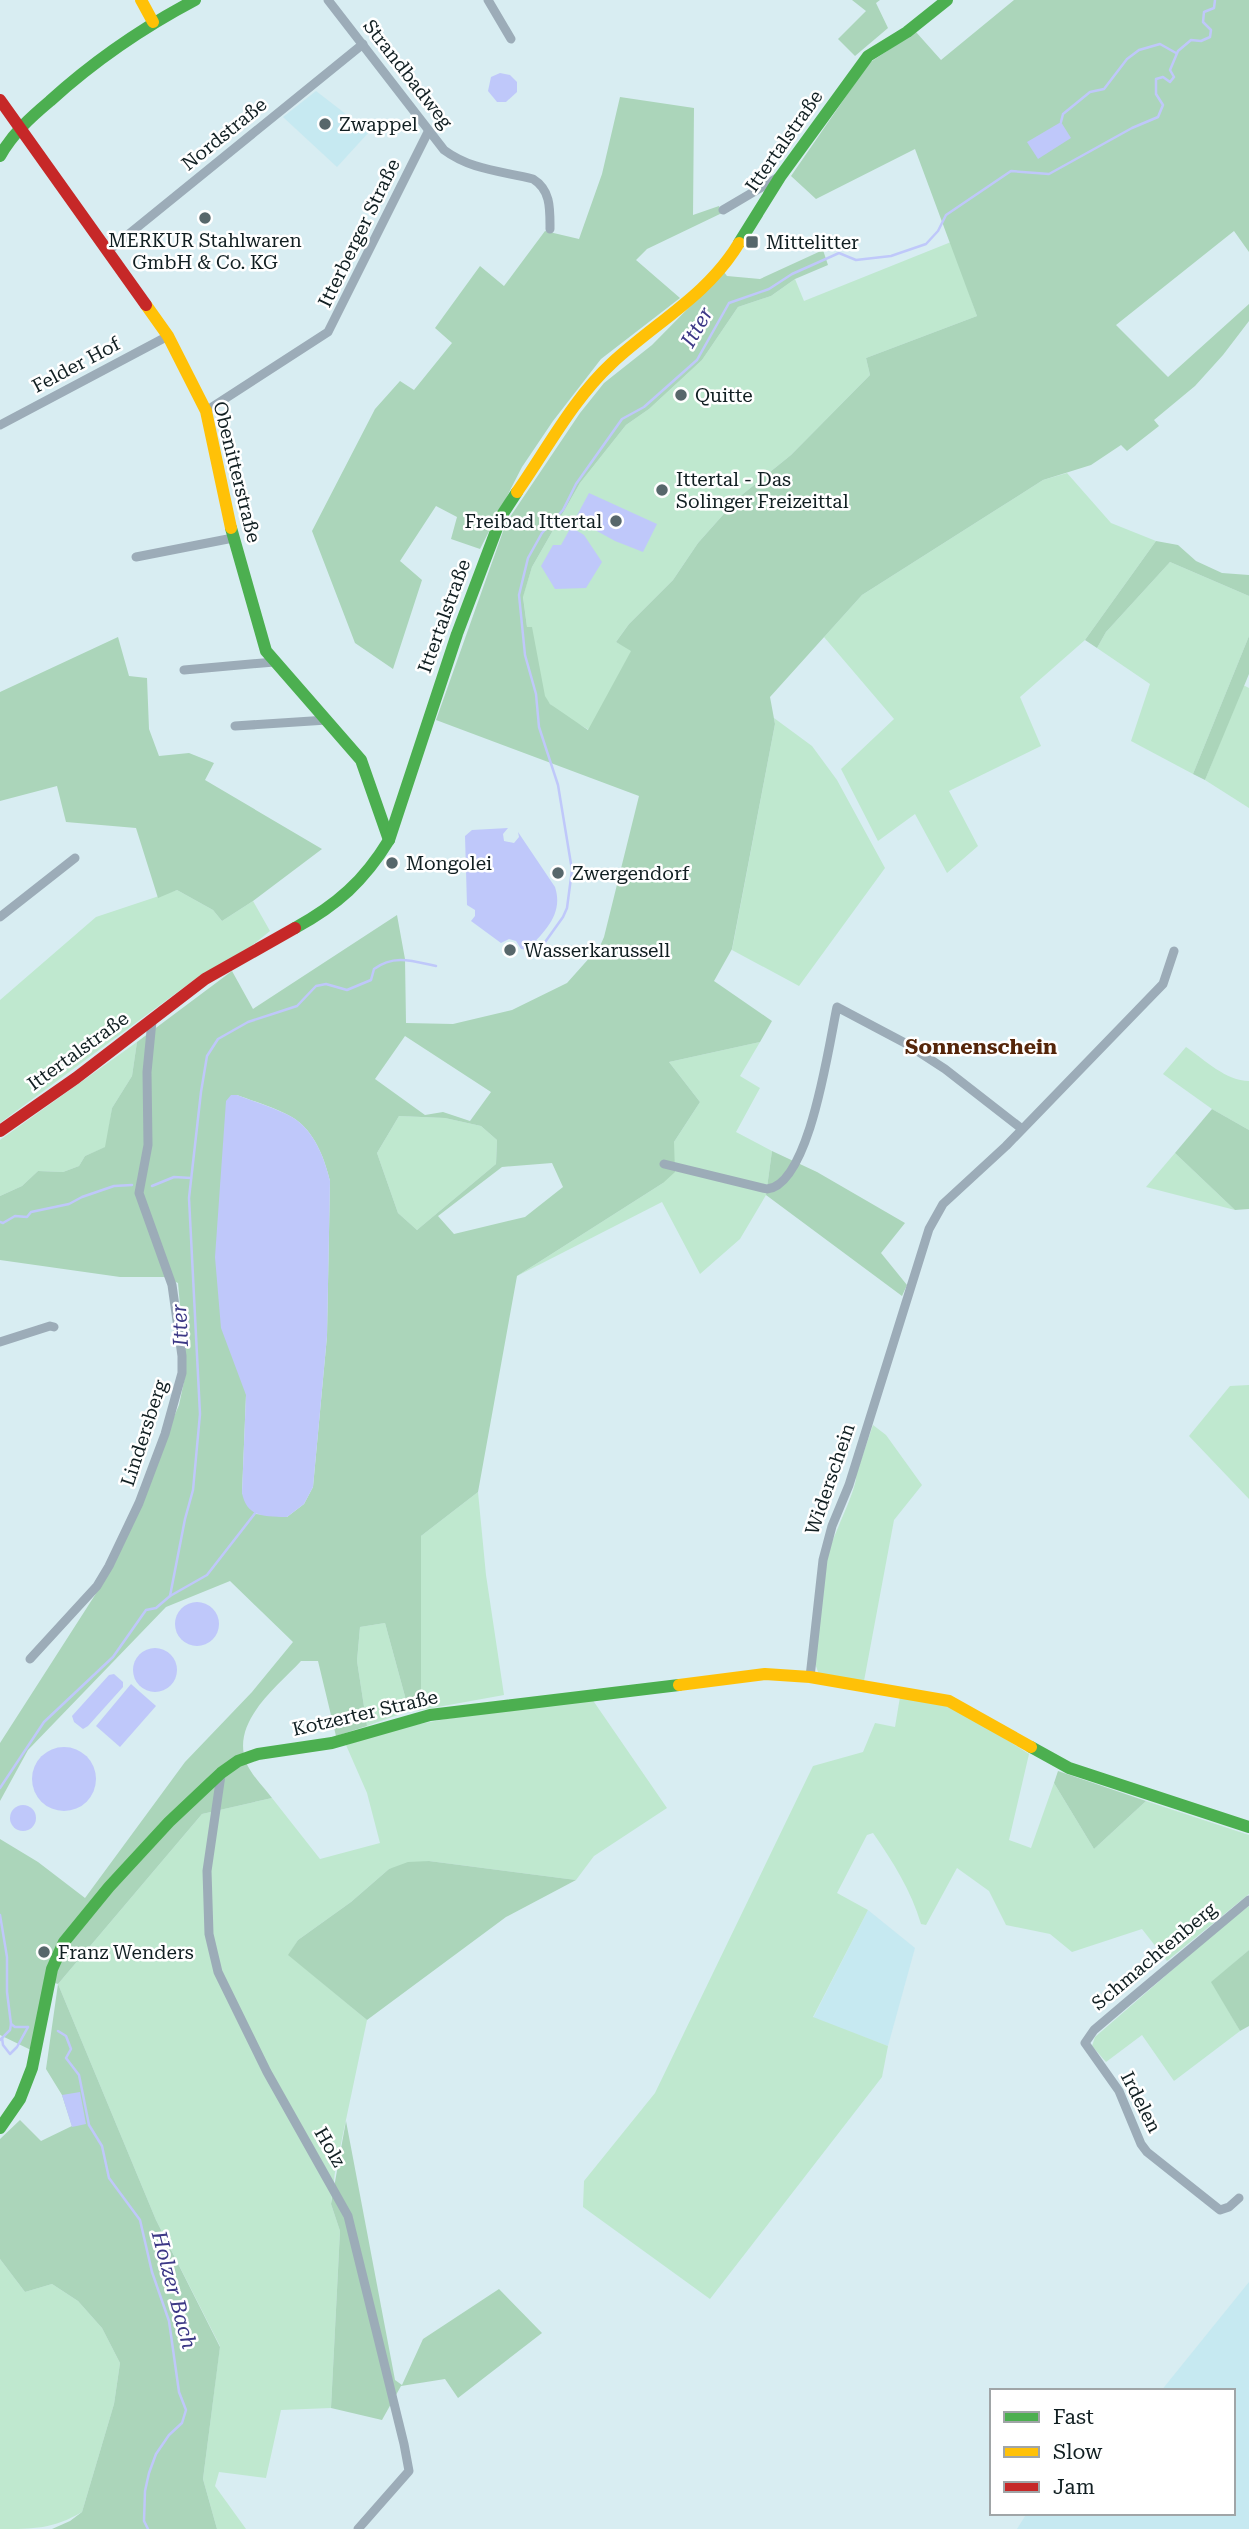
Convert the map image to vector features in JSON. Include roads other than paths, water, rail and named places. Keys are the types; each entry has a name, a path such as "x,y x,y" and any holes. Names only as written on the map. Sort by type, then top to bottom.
{"street":[{"path":"141,0 153,22"},
{"path":"0,156 19,128 100,57 153,22 195,0"},
{"name":"Strandbadweg","path":"328,0 444,150 461,162 476,168 533,179 540,184 548,198 550,229"},
{"path":"488,0 511,39"},
{"name":"Ittertalstraße","path":"0,1131 152,1021 205,979 310,920 370,870 388,840 457,634 502,515 588,388 612,363 705,287 733,256 780,177 868,56 907,32 947,0"},
{"name":"Nordstraße","path":"108,251 362,44"},
{"name":"Obenitterstraße","path":"0,100 168,336 206,411 233,538 266,651 361,760 388,840"},
{"name":"Itterberger Straße","path":"206,411 328,332 428,132"},
{"path":"723,210 780,177"},
{"name":"Felder Hof","path":"0,425 168,336"},
{"path":"136,557 233,538"},
{"path":"184,670 274,662"},
{"path":"235,726 327,720"},
{"path":"0,917 75,858"},
{"path":"664,1164 767,1189 779,1184 798,1162 813,1122 837,1007 905,1043 945,1069 1022,1129 1163,984 1174,951"},
{"name":"Lindersberg","path":"30,1659 97,1586 109,1566 144,1491 165,1434 181,1373 182,1356 170,1275 139,1193 148,1145 147,1072 152,1021"},
{"name":"Widerschein","path":"810,1677 822,1560 832,1526 849,1485 929,1229 943,1203 1022,1129"},
{"path":"0,1342 54,1327"},
{"name":"Kotzerter Straße","path":"0,2129 14,2112 30,2080 52,1969 60,1948 141,1853 197,1794 221,1773 243,1759 333,1743 400,1721 430,1715 765,1674 810,1677 949,1701 1069,1768 1249,1827"},
{"name":"Holz","path":"221,1773 207,1871 209,1934 216,1962 267,2073 348,2216 409,2471 358,2529"},
{"name":"Schmachtenberg","path":"1085,2043 1094,2030 1126,2002 1249,1900"},
{"name":"Irdelen","path":"1085,2043 1119,2091 1141,2144 1147,2152 1220,2210 1229,2207 1239,2198"}],"water":[{"path":"500,73 510,75 517,82 517,92 506,102 497,102 488,91 491,77"},
{"path":"1061,122 1071,138 1038,159 1027,142"},
{"name":"Freibad Ittertal","path":"589,493 657,524 643,552 615,541 575,519"},
{"path":"571,527 584,535 602,562 586,588 555,589 541,566 553,545 561,545"},
{"path":"508,828 503,834 504,841 514,843 519,837 518,832 555,887 557,897 557,906 551,922 527,950 521,949 516,941 509,939 501,943 471,921 475,910 467,905 465,836 472,830"},
{"path":"231,1095 270,1107 299,1122 319,1149 330,1181 327,1336 313,1487 304,1504 287,1517 258,1514 248,1507 242,1493 246,1395 221,1328 215,1257 226,1101"},
{"path":"197,1602 212,1609 219,1624 212,1639 197,1646 182,1639 175,1624 182,1609"},
{"path":"155,1648 170,1655 177,1670 170,1685 155,1692 140,1685 133,1670 140,1655"},
{"path":"114,1674 123,1682 123,1687 83,1729 74,1722 72,1716 109,1675"},
{"path":"131,1684 156,1706 120,1747 96,1726"},
{"path":"64,1747 82,1753 90,1761 96,1779 90,1797 82,1805 64,1811 46,1805 38,1797 32,1779 38,1761 46,1753"},
{"path":"23,1805 33,1808 36,1818 33,1828 23,1831 13,1828 10,1818 13,1808"},
{"path":"80,2092 86,2124 72,2127 62,2095"}],"waterway":[{"name":"Itter","path":"543,945 567,908 572,870 558,785 539,727 536,694 525,655 519,595 528,558 542,533 563,510 576,484 622,419 644,407 697,360 729,303 769,289 792,274 839,253 856,260 891,256 926,244 938,231 946,215 1011,171 1049,174 1132,128 1158,117 1163,105 1156,94 1156,79 1163,77 1170,82 1174,77 1170,70 1178,51 1191,40 1201,41 1210,37 1211,30 1203,22 1204,12 1214,8 1215,0"},
{"path":"1061,122 1063,114 1090,92 1104,89 1127,59 1139,50 1160,44 1176,53"},
{"name":"Itter","path":"0,1788 44,1722 113,1657 146,1610 156,1608 170,1596 193,1490 200,1414 189,1198 207,1056 218,1039 248,1022 297,1006 316,986 326,984 347,990 371,980 374,969 389,961 412,961 436,966"},
{"path":"152,1186 174,1177 191,1178"},
{"path":"0,1222 69,1204 114,1186 132,1185"},
{"path":"170,1596 207,1575 256,1512"},
{"name":"Itter","path":"0,1915 7,1957 11,2024 10,2030 0,2040"},
{"name":"Holzer Bach","path":"11,2024 15,2027 28,2027"},
{"path":"2,2038 3,2045 10,2054 28,2027"},
{"name":"Holzer Bach","path":"58,2031 66,2036 71,2049 66,2058 79,2075 89,2125 102,2146 109,2178 140,2220 152,2272 169,2321 179,2392 186,2410 182,2423 169,2435 156,2454 149,2473 145,2491 144,2521 148,2529"}],"place":[{"name":"Zwappel","path":"325,124"},
{"name":"MERKUR Stahlwaren GmbH & Co. KG","path":"205,218"},
{"name":"Mittelitter","path":"752,242"},
{"name":"Quitte","path":"681,395"},
{"name":"Ittertal - Das Solinger Freizeittal","path":"662,490"},
{"name":"Freibad Ittertal","path":"616,521"},
{"name":"Mongolei","path":"392,863"},
{"name":"Zwergendorf","path":"558,873"},
{"name":"Wasserkarussell","path":"510,950"},
{"name":"Franz Wenders","path":"44,1952"}],"district":[{"name":"Sonnenschein","path":"981,1047"}]}
